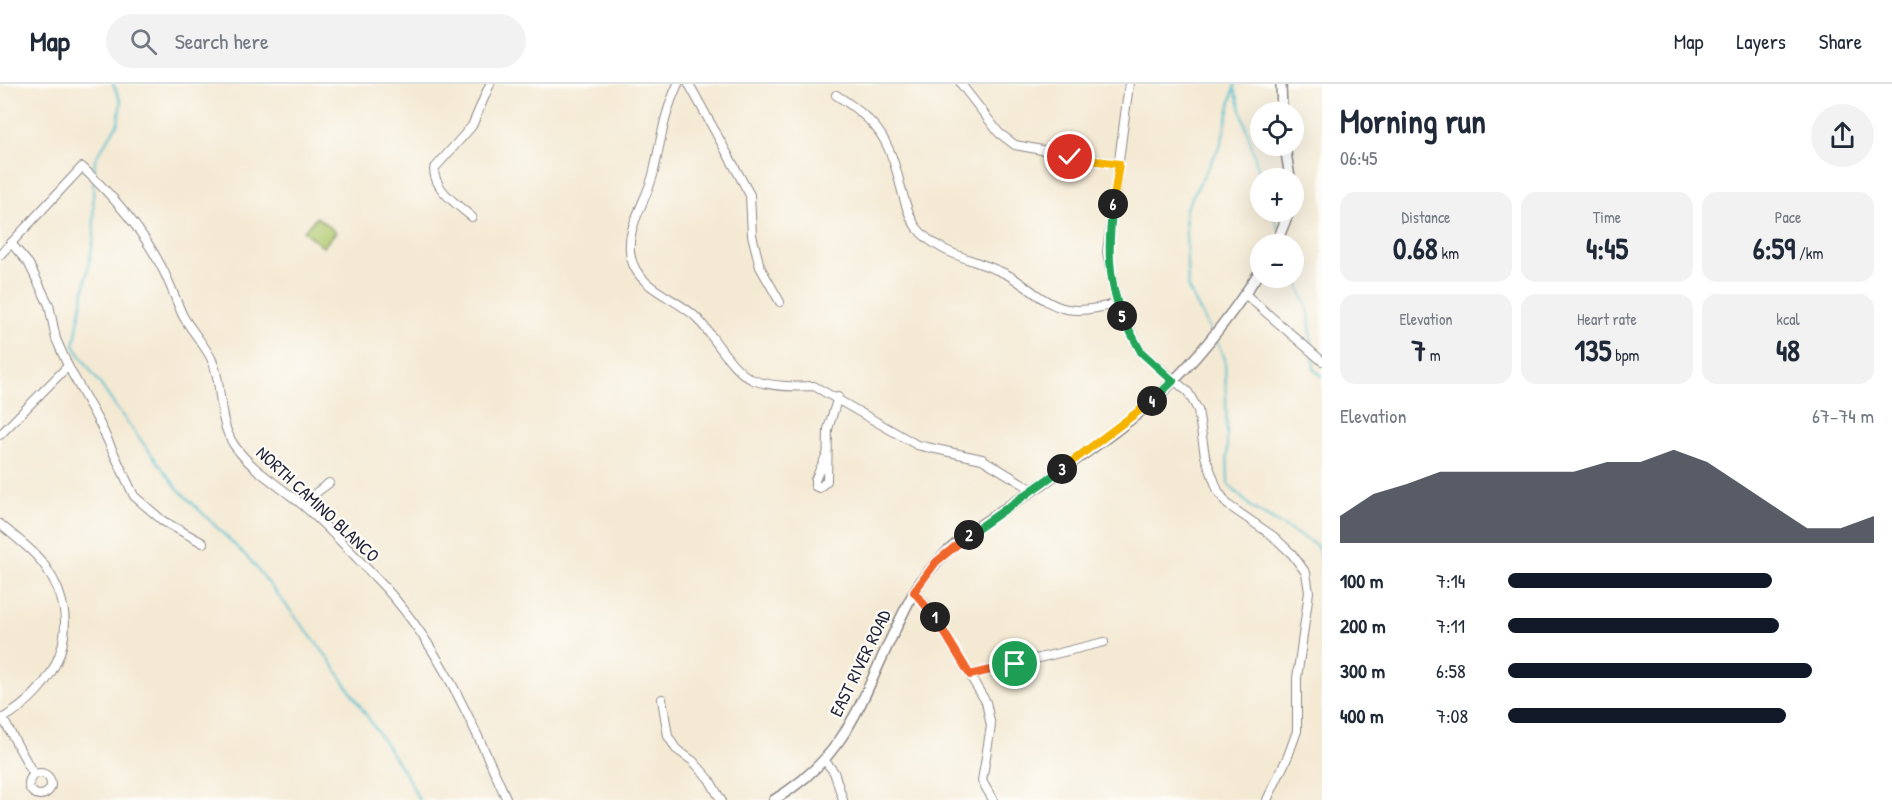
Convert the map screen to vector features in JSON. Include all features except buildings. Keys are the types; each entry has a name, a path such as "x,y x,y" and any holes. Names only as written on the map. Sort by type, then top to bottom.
{"street":[{"path":"472,217 440,188 434,178 434,170 472,126 490,84"},
{"path":"678,84 668,105 661,130 654,172 631,233 631,257 640,276 657,291 696,316 752,379 814,386 838,397 917,445 982,459 1033,490"},
{"path":"689,84 750,195 752,235 760,267 780,302"},
{"path":"961,84 999,133 1015,145 1119,164"},
{"path":"1129,84 1107,252 1117,303 1141,352 1188,392 1198,410 1205,456 1218,491 1228,505 1273,536 1288,550 1306,573 1309,592 1297,678 1297,731 1267,800"},
{"path":"1281,84 1282,102"},
{"path":"836,94 873,122 885,138 893,156 905,204 915,225 928,240 951,253 1007,275 1050,304 1066,309 1098,309 1117,303"},
{"name":"NORTH CAMINO BLANCO","path":"11,243 82,167 101,185 133,223 161,265 184,317 211,358 218,379 223,421 234,444 272,484 305,507 378,580 413,622 438,659 476,730 507,800"},
{"path":"0,255 11,243 29,264 49,305 56,339 68,366 100,424 134,496 163,521 203,543"},
{"name":"EAST RIVER ROAD","path":"774,800 792,789 825,761 862,703 914,592 936,562 967,536 1128,422 1173,381 1250,286"},
{"path":"1245,294 1322,361"},
{"path":"0,435 68,366"},
{"path":"827,454 828,429 838,397"},
{"path":"305,507 317,492 329,483"},
{"path":"0,525 39,558 48,570 60,596 65,624 58,659 47,681 32,699 1,719 34,775"},
{"path":"914,592 929,608 986,702 991,726 982,781 993,800"},
{"path":"970,675 1104,642"},
{"path":"662,699 666,729 676,749 693,761 709,779 721,800"},
{"path":"825,761 834,772 843,800"}],"green space":[{"path":"317,217 336,232 323,247 303,231"}],"waterway":[{"path":"94,176 95,159 118,123 121,102 113,84"},
{"path":"1211,332 1188,288 1185,210 1221,144 1235,84"},
{"path":"1235,89 1258,168"},
{"path":"93,182 94,236 74,346 118,410 178,489 250,560 329,659 408,778 419,800"},
{"path":"1276,222 1278,228"},
{"path":"1300,288 1309,314 1312,350"},
{"path":"1215,339 1225,359 1228,484 1251,507 1317,546 1322,562"},
{"path":"1313,356 1314,370 1322,376"}],"route":[{"path":"1015,664 970,675 929,608 914,592 936,562 967,536 1128,422 1173,381 1141,352 1129,332 1117,303 1107,252 1119,164 1070,157"}]}
